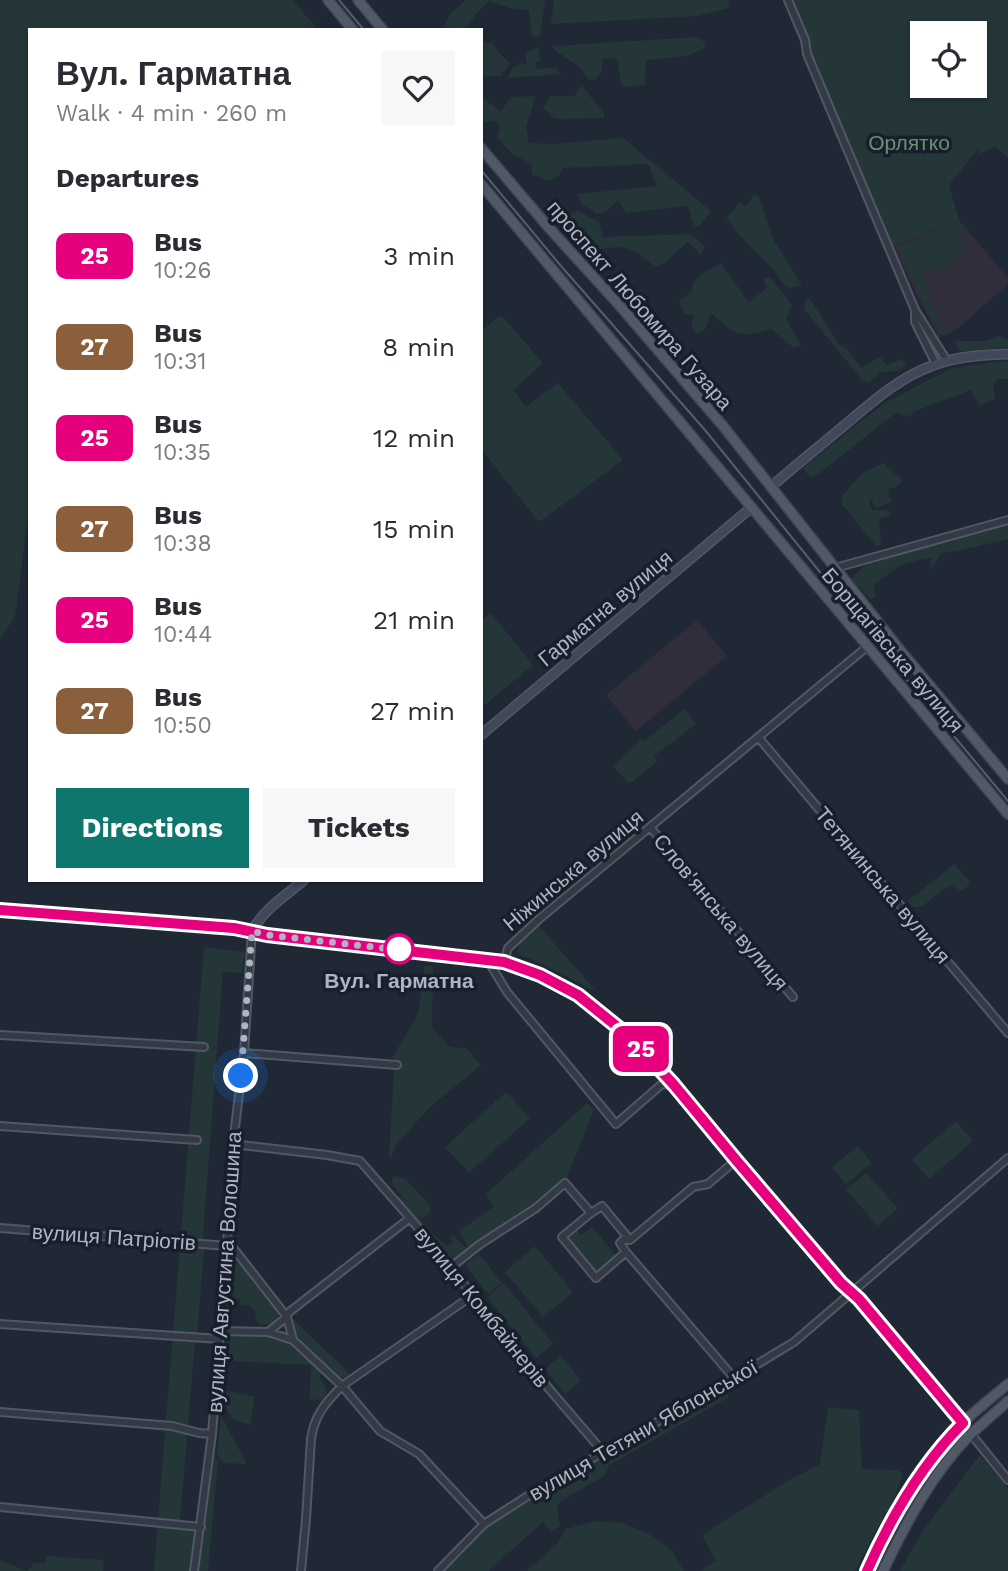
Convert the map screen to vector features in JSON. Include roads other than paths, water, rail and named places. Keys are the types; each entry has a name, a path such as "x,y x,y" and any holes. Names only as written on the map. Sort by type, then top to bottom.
{"main road":[{"path":"328,0 351,28"},
{"path":"358,0 381,28"},
{"name":"проспект Любомира Гузара","path":"483,150 670,363 772,486"},
{"name":"проспект Любомира Гузара","path":"483,186 752,507"},
{"path":"772,486 891,388 921,370 963,358 1008,354"},
{"name":"Борщагівська вулиця","path":"772,486 900,650 1008,779"},
{"name":"Борщагівська вулиця","path":"752,507 1008,814"},
{"name":"Гарматна вулиця","path":"483,733 752,507"},
{"path":"252,931 260,917 302,882"},
{"name":"Ніжинська вулиця","path":"0,910 234,928 267,935 504,962"},
{"path":"504,962 552,981 578,995 630,1037 963,1423"},
{"path":"867,1571 915,1480 963,1423 1008,1384"},
{"path":"883,1571 930,1486 946,1463 971,1434 1008,1401"}],"street":[{"path":"788,0 805,40 807,54 915,310 947,361"},
{"path":"915,310 915,322 936,364"},
{"path":"835,568 1008,520"},
{"name":"Ніжинська вулиця","path":"504,962 508,948 538,920 868,646"},
{"name":"Тетянинська вулиця","path":"758,737 1008,1033"},
{"name":"Слов'янська вулиця","path":"650,827 793,997"},
{"name":"вулиця Августина Волошина","path":"194,1571 212,1434 252,931"},
{"path":"487,960 507,992 616,1124 662,1084 674,1085"},
{"path":"0,1035 204,1047"},
{"path":"244,1053 397,1065"},
{"path":"0,1126 197,1140"},
{"name":"вулиця Комбайнерів","path":"233,1144 360,1161 604,1453"},
{"name":"вулиця Тетяни Яблонської","path":"438,1571 484,1524 794,1342 1008,1158"},
{"path":"734,1378 620,1243 630,1240 694,1187 708,1184 736,1160"},
{"path":"450,1268 479,1245 536,1208 565,1183 591,1213"},
{"path":"626,1252 596,1278 562,1237 602,1206 630,1240"},
{"path":"268,1332 410,1218"},
{"name":"вулиця Патріотів","path":"0,1228 227,1246"},
{"path":"227,1246 233,1249 287,1317 293,1340 342,1386 380,1431 419,1454 484,1524"},
{"path":"301,1571 313,1428 317,1415 342,1386 472,1295"},
{"path":"0,1324 220,1339"},
{"path":"221,1331 268,1332 293,1340"},
{"path":"0,1412 172,1426 212,1434"},
{"path":"971,1434 1008,1480"},
{"path":"0,1507 201,1527"}],"tram line":[{"path":"339,0 362,28"},
{"path":"483,172 705,430 1008,801"}],"place":[{"name":"Вул. Гарматна","path":"399,949"}],"park label":[{"name":"Орлятко","path":"909,142"}]}
